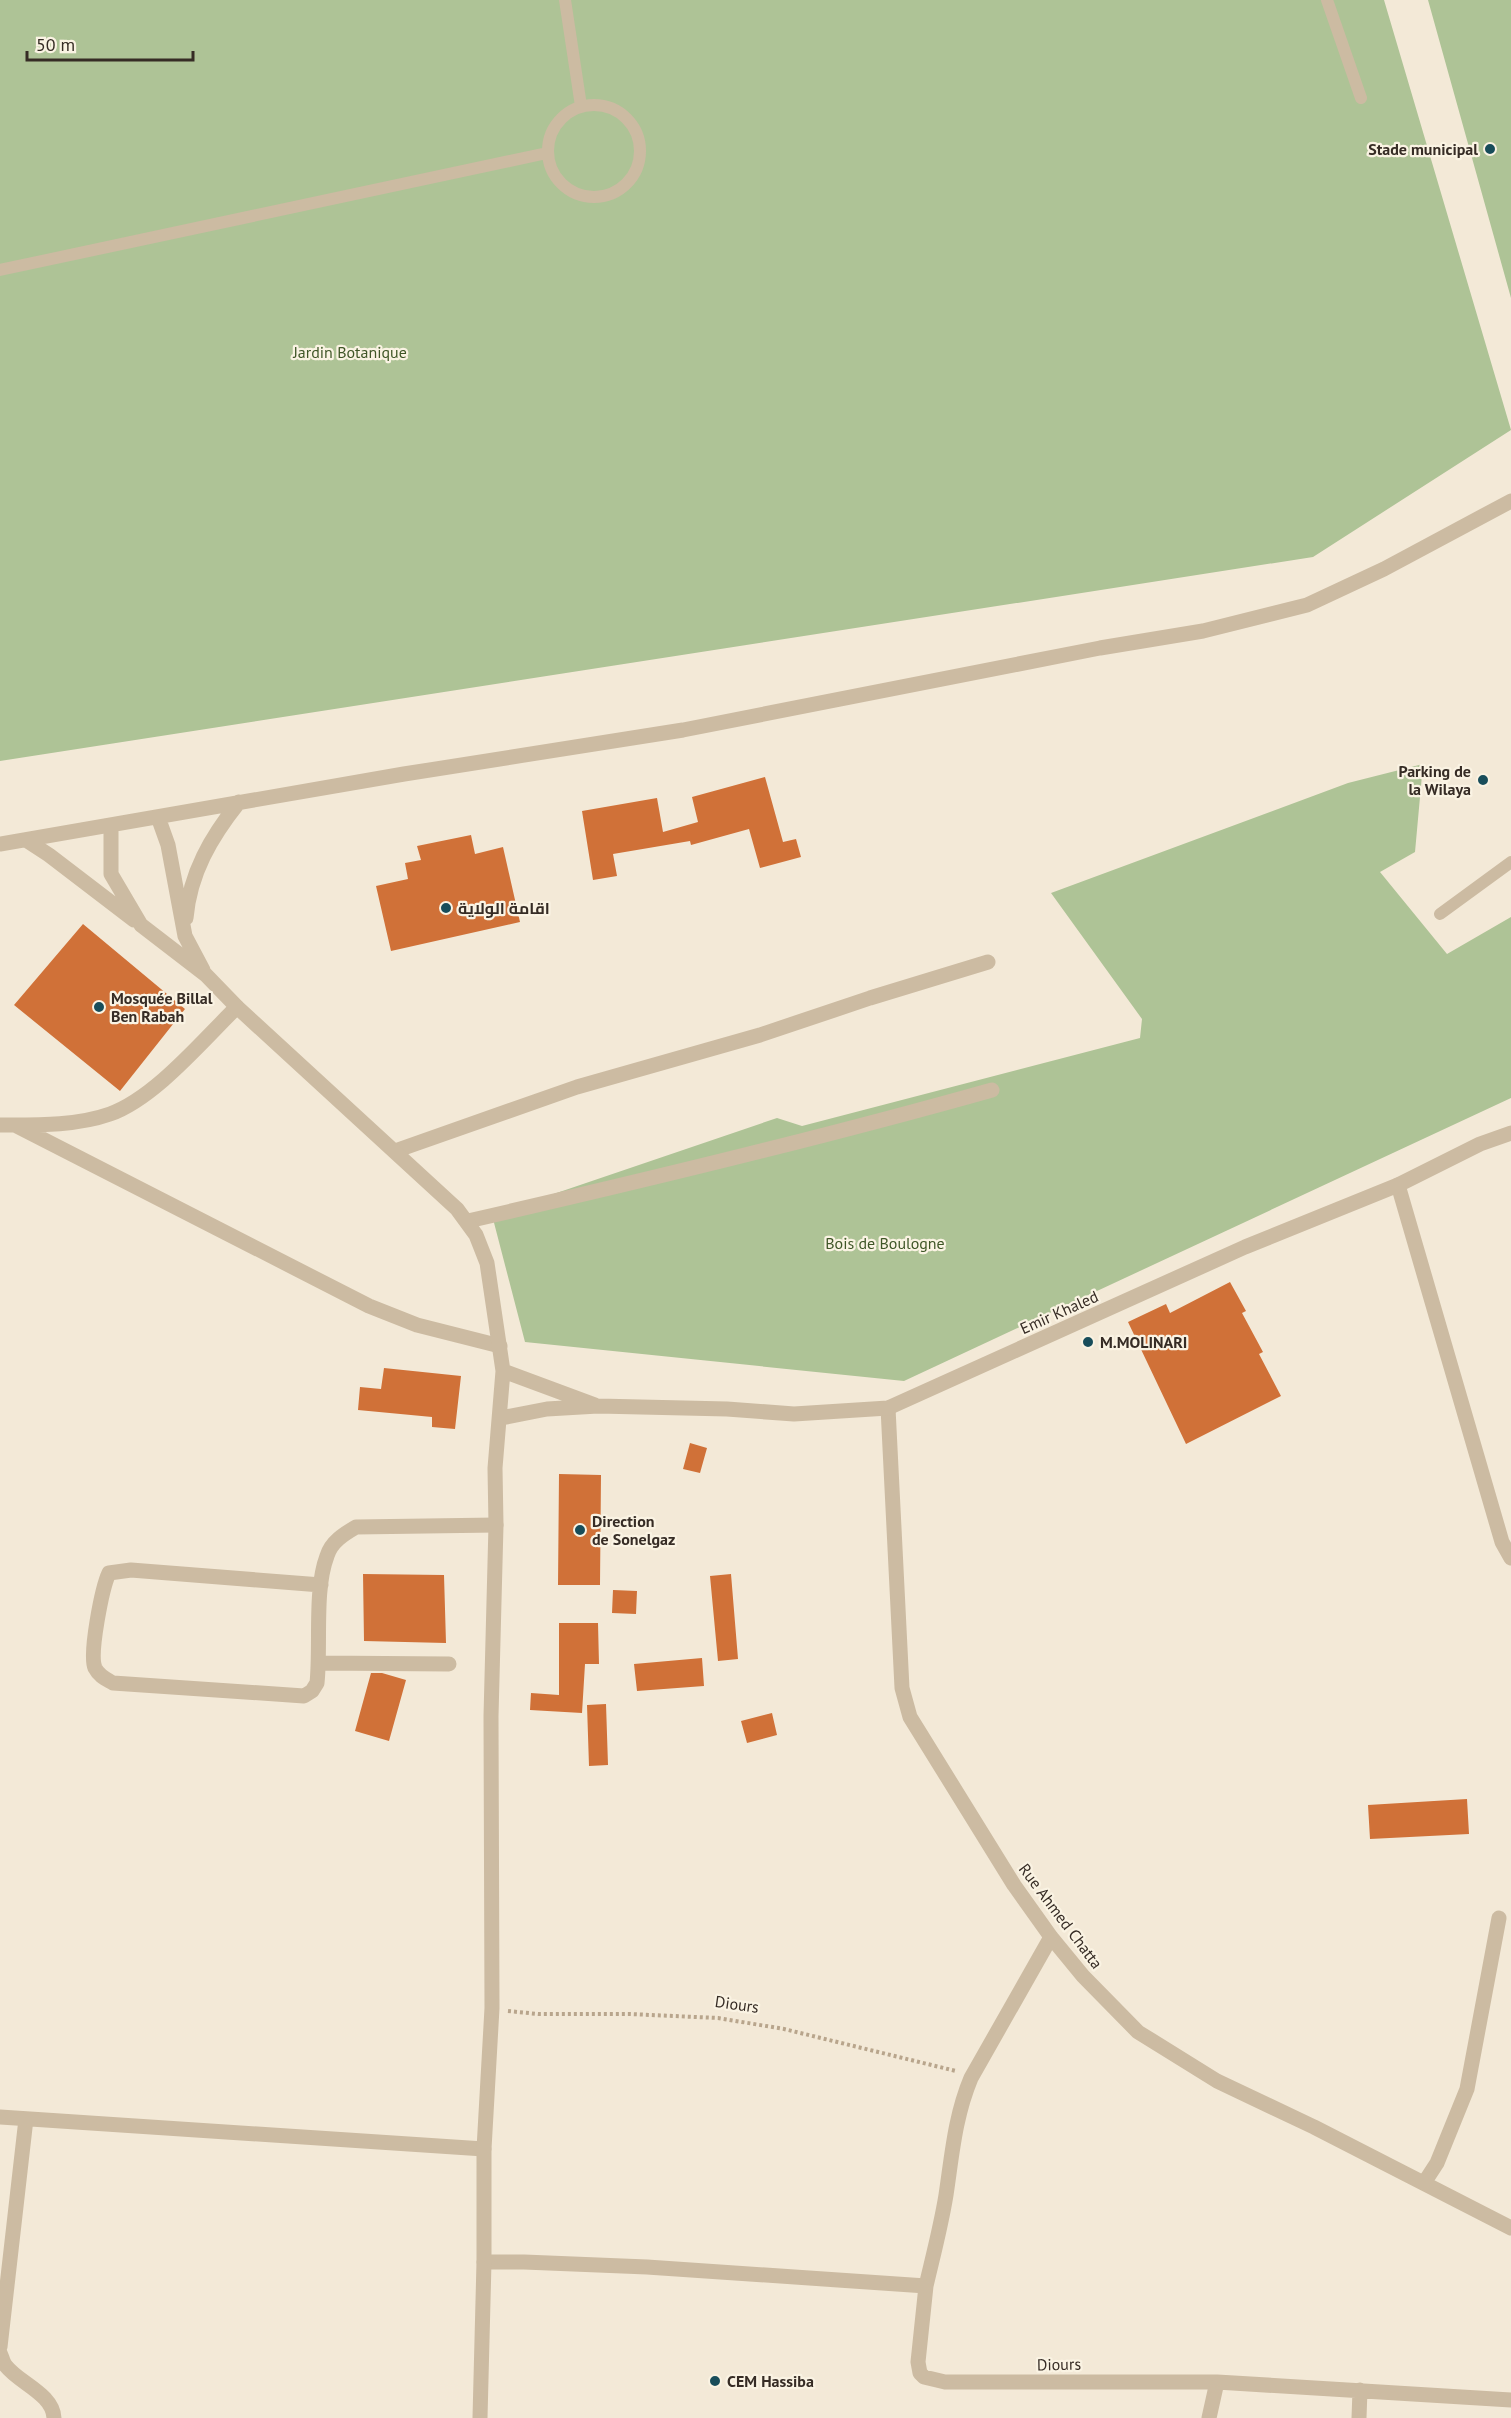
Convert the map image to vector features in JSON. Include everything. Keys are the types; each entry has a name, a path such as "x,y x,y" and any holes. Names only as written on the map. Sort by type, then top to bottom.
{"street":[{"path":"0,844 239,802 683,730 1100,648 1203,631 1307,605 1384,569 1511,501"},
{"path":"185,936 188,903 196,871 219,828 239,802"},
{"path":"158,817 168,845 185,936 206,975"},
{"path":"111,826 111,874 141,925"},
{"path":"26,840 49,855 206,975 237,1007 468,1221 487,1263 503,1371 501,1418 495,1468 496,1525 490,1716 492,2008 484,2149 480,2418"},
{"path":"395,1151 577,1087 760,1035 988,962"},
{"path":"8,1125 60,1123 110,1114 138,1101 237,1007"},
{"path":"468,1221 681,1172 874,1123 992,1090"},
{"path":"8,1125 369,1306 417,1325 500,1346"},
{"name":"Emir Khaled","path":"598,1406 727,1409 794,1414 888,1408 1245,1247 1398,1185 1480,1144 1511,1133"},
{"path":"1398,1185 1502,1542 1511,1558"},
{"path":"503,1371 598,1406"},
{"path":"501,1418 547,1409 598,1406"},
{"name":"Rue Ahmed Chatta","path":"888,1408 902,1688 910,1717 982,1836 1051,1937 1083,1976 1138,2032 1217,2081 1511,2228"},
{"path":"321,1585 131,1570 109,1574 103,1585 100,1601 94,1665 99,1675 113,1683 304,1696 318,1683 321,1585 327,1555 340,1537 356,1527 496,1525"},
{"path":"319,1663 449,1664"},
{"path":"1424,2183 1437,2163 1467,2090 1499,1918"},
{"name":"Diours","path":"1051,1937 970,2078 961,2100 946,2197 926,2286 918,2362 920,2373 924,2377 945,2382 1217,2382 1511,2400"},
{"path":"0,2117 484,2149"},
{"path":"0,2348 26,2119"},
{"path":"484,2262 647,2267 926,2286"},
{"path":"0,2353 5,2366 48,2403 54,2412 54,2418"},
{"path":"1209,2418 1217,2382"},
{"path":"1359,2418 1360,2390"}],"lane":[{"path":"565,0 581,106"},
{"path":"1327,0 1361,98"},
{"path":"596,105 611,108 624,116 634,128 639,142 640,157 635,171 626,184 614,192 599,197 584,196 570,191 558,181 550,168 548,153 549,137 556,123 567,113 581,106 596,105"},
{"path":"0,270 548,153"},
{"path":"1440,914 1511,862"}],"path":[{"name":"Diours","path":"492,2008 538,2014 629,2014 718,2018 784,2029 949,2068 970,2078"}],"green space":[{"name":"Jardin Botanique","path":"0,0 1384,0 1511,430 1313,557 0,761"},
{"name":"Stade municipal","path":"1428,0 1511,0 1511,298"},
{"name":"Bois de Boulogne","path":"1423,764 1415,852 1380,872 1447,954 1511,917 1511,1098 904,1381 525,1342 492,1215 777,1118 802,1126 1140,1038 1142,1019 1051,893 1348,783"}],"building":[{"path":"765,777 783,842 796,839 801,857 760,868 749,829 691,845 690,841 613,854 617,876 593,880 582,811 657,798 663,832 698,822 692,797"},
{"path":"471,835 475,854 503,847 520,922 391,951 376,886 408,879 405,863 421,860 417,846"},
{"name":"Mosquée Billal Ben Rabah","path":"83,924 185,1009 120,1091 14,1005"},
{"path":"1230,1282 1246,1311 1242,1313 1263,1352 1259,1354 1281,1396 1186,1444 1128,1322 1166,1304 1170,1313"},
{"path":"384,1368 461,1376 455,1429 432,1427 432,1417 358,1410 360,1387 381,1389"},
{"path":"690,1443 707,1448 700,1473 683,1469"},
{"name":"Direction de Sonelgaz","path":"559,1474 601,1475 600,1585 558,1585"},
{"path":"363,1574 444,1575 446,1643 364,1641"},
{"path":"731,1574 738,1659 718,1661 710,1576"},
{"path":"613,1590 637,1591 636,1614 612,1613"},
{"path":"559,1623 598,1623 599,1664 585,1664 582,1713 530,1710 531,1693 559,1695"},
{"path":"702,1658 704,1686 637,1691 634,1664"},
{"path":"371,1673 382,1673 406,1680 389,1741 355,1731"},
{"path":"606,1704 608,1765 589,1766 587,1705"},
{"path":"772,1713 777,1735 747,1743 741,1721"},
{"path":"1467,1799 1469,1834 1370,1839 1368,1805"}],"place":[{"name":"Stade municipal","path":"1490,149"},
{"name":"Parking de la Wilaya","path":"1483,780"},
{"name":"اقامة الولاية","path":"446,908"},
{"name":"Mosquée Billal Ben Rabah","path":"99,1007"},
{"name":"M.MOLINARI","path":"1088,1342"},
{"name":"Direction de Sonelgaz","path":"580,1530"},
{"name":"CEM Hassiba","path":"715,2381"}]}
